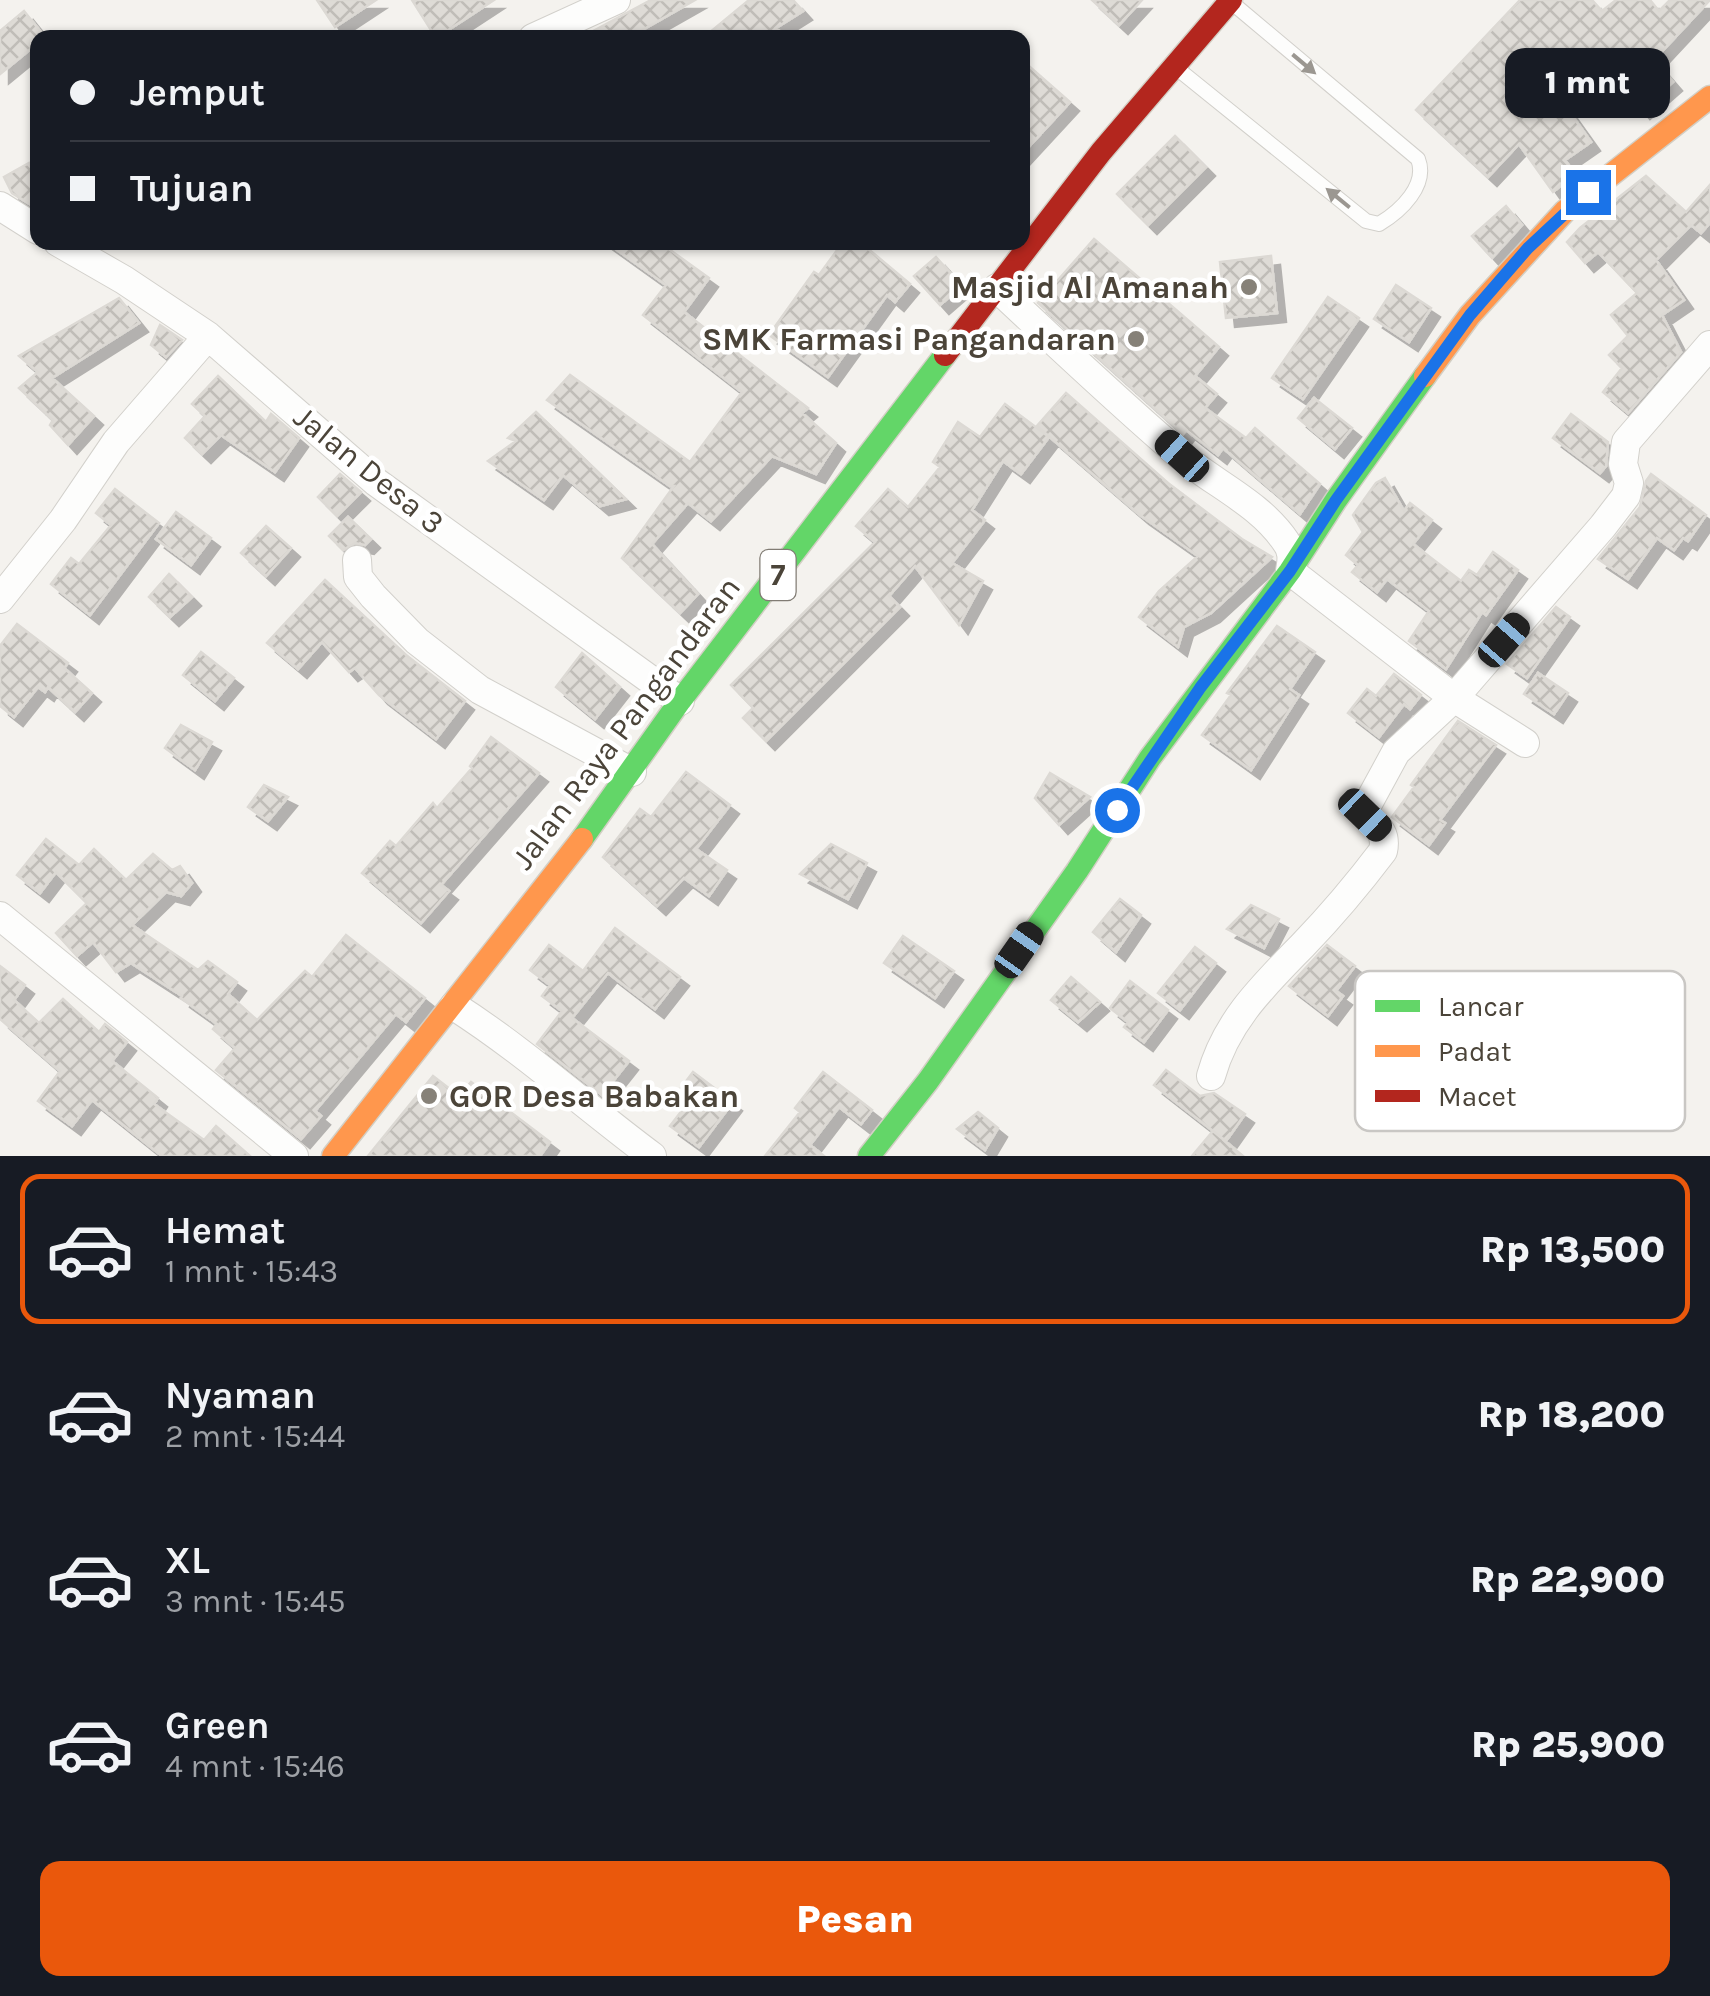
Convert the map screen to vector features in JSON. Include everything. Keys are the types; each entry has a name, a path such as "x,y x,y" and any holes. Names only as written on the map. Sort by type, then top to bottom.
{"main road":[{"name":"Jalan Raya Pangandaran","path":"1030,245 1101,152 1230,1"},
{"path":"869,1156 928,1081 1200,688 1290,571 1410,395 1470,315 1565,211 1710,96"},
{"name":"Jalan Raya Pangandaran","path":"333,1156 454,1006 632,772 680,701 1026,250"}],"street":[{"path":"550,30 616,0"},
{"path":"0,206 30,225"},
{"name":"Jalan Desa 3","path":"72,250 208,336 376,482 680,701"},
{"path":"997,288 1182,456 1270,523 1289,545 1290,571 1454,698 1525,743"},
{"path":"0,599 63,520 116,442 208,336"},
{"path":"1210,1076 1217,1052 1270,974 1322,924 1384,852 1386,840 1382,832 1365,815 1368,798 1396,752 1454,698 1626,496 1626,442 1710,346"},
{"path":"357,560 358,576 373,596 417,640 480,690 632,772"},
{"path":"0,916 294,1156"},
{"path":"454,1006 499,1035 570,1095 652,1156"}],"lane":[{"path":"1174,67 1366,220 1379,224 1389,218 1420,182 1423,172 1418,159 1230,1"}],"building":[{"path":"317,0 376,0 335,27"},
{"path":"412,0 494,0 448,30 431,30"},
{"path":"651,0 695,0 642,30 595,30"},
{"path":"749,0 793,0 803,11 778,30 713,30"},
{"path":"1092,0 1142,0 1119,25"},
{"path":"1520,0 1592,0 1602,11 1616,0 1650,0 1659,11 1670,0 1710,0 1654,60 1673,82 1641,110 1598,60 1561,100 1591,142 1565,160 1575,174 1553,192 1519,144 1488,177 1416,110"},
{"path":"24,11 39,30 30,30 30,50 0,74 0,31"},
{"path":"1030,67 1070,102 1030,145"},
{"path":"1175,136 1206,167 1148,225 1117,194"},
{"path":"29,163 30,204 12,193 4,177"},
{"path":"1646,176 1686,212 1710,185 1710,223 1701,233 1691,225 1656,260 1684,300 1662,315 1681,352 1628,413 1603,392 1622,368 1609,355 1628,336 1611,315 1637,293 1598,252 1585,263 1567,242"},
{"path":"1506,206 1522,225 1492,258 1472,236"},
{"name":"SMK Farmasi Pangandaran","path":"1094,239 1219,347 1195,376 1217,394 1205,408 1246,438 1255,428 1320,484 1300,514 1223,448 1218,455 1186,430 1183,434 1038,303"},
{"path":"617,250 670,250 709,278 684,312 808,408 802,413 836,443 816,474 772,456 711,521 688,503 652,544 698,594 680,613 622,558 674,486 547,400 570,375 690,462 742,392 643,315 666,285"},
{"path":"837,250 870,250 910,284 895,302 887,295 828,377 769,335 814,272 819,275"},
{"name":"Masjid Al Amanah","path":"1271,256 1277,313 1226,318 1220,262"},
{"path":"936,257 962,286 940,305 914,276"},
{"path":"1396,285 1431,308 1409,342 1374,319"},
{"path":"1328,297 1359,318 1303,399 1272,378"},
{"path":"119,298 139,323 52,378 94,416 68,445 50,425 53,420 19,388 38,372 19,356"},
{"path":"160,325 182,340 166,357 151,345"},
{"path":"218,376 266,422 271,414 299,438 275,472 221,435 202,454 185,438 205,416 192,404"},
{"path":"1066,393 1168,483 1272,557 1211,613 1184,627 1178,647 1139,617 1159,591 1198,556 1140,515 1037,426"},
{"path":"1314,398 1352,428 1335,449 1298,418"},
{"path":"1005,404 1049,437 1021,474 1003,461 972,510 985,520 952,563 983,581 959,625 915,566 889,596 900,607 766,741 743,718 753,708 731,685 875,542 856,526 888,489 908,507 940,467 933,462 958,422 980,437"},
{"path":"536,412 626,499 600,506 563,475 544,500 488,461 516,441 508,438"},
{"path":"1571,414 1608,442 1606,466 1600,473 1553,438"},
{"path":"340,474 361,492 337,516 318,497"},
{"path":"1651,474 1706,515 1688,541 1683,538 1674,550 1657,538 1628,579 1598,559 1640,507"},
{"path":"1385,478 1404,511 1410,503 1432,520 1413,544 1461,581 1469,570 1477,575 1493,552 1518,570 1486,615 1482,612 1446,669 1409,641 1429,611 1387,579 1377,592 1352,572 1358,565 1346,555 1363,532 1353,515 1376,483"},
{"path":"115,489 159,523 90,615 51,584 71,558 79,564 111,525 96,513"},
{"path":"176,512 211,538 191,565 156,539"},
{"path":"348,517 371,539 365,545 355,543 343,550 329,536"},
{"path":"266,526 291,548 266,576 241,553"},
{"path":"169,574 192,597 170,617 149,597"},
{"path":"325,580 406,655 465,701 436,739 379,695 355,668 349,672 322,642 298,669 267,643"},
{"path":"1556,607 1570,617 1527,678 1507,664"},
{"path":"17,624 68,663 64,668 92,693 75,712 48,687 45,692 38,687 14,717 0,706 0,646"},
{"path":"1277,626 1315,652 1290,689 1299,695 1251,770 1202,735 1231,695 1227,693"},
{"path":"201,652 234,678 215,701 183,675"},
{"path":"582,653 620,687 595,719 556,687"},
{"path":"1538,673 1568,693 1554,714 1524,694"},
{"path":"1394,674 1421,695 1410,709 1404,704 1379,737 1348,713 1367,689 1376,696"},
{"path":"1458,721 1496,745 1440,820 1445,823 1429,845 1392,817"},
{"path":"181,725 212,742 195,770 165,748"},
{"path":"491,737 539,773 441,885 449,891 421,923 362,873 390,841 396,846 433,803 437,808 472,768"},
{"path":"686,772 730,805 696,849 727,870 709,896 684,878 657,906 603,857 640,809 651,817"},
{"path":"1050,773 1090,797 1059,825 1035,798"},
{"path":"264,785 288,797 268,821 248,807"},
{"path":"46,839 79,865 94,849 126,880 153,854 172,870 180,866 192,883 181,896 166,892 132,925 198,970 208,961 237,982 228,994 257,1020 305,971 312,977 346,935 425,998 406,1022 396,1014 315,1111 321,1116 301,1139 216,1070 235,1048 213,1029 217,1024 131,963 116,972 93,942 77,956 56,933 87,903 56,872 40,893 17,875"},
{"path":"831,844 867,863 848,899 800,874"},
{"path":"1120,899 1141,915 1116,952 1093,932"},
{"path":"1251,905 1279,919 1264,948 1227,929"},
{"path":"615,928 680,977 655,1009 608,973 572,1018 629,1061 602,1095 537,1044 562,1011 542,996 550,985 530,970 549,945 583,971"},
{"path":"903,936 954,971 935,998 884,963"},
{"path":"1327,945 1355,966 1336,991 1343,996 1328,1016 1289,986"},
{"path":"1195,947 1216,963 1180,1010 1158,993"},
{"path":"0,966 25,985 14,1000 39,1023 63,999 99,1032 105,1024 127,1042 112,1061 158,1098 154,1104 204,1140 216,1126 250,1156 162,1156 92,1100 72,1126 38,1101 60,1071 0,1019"},
{"path":"1071,977 1100,1002 1078,1022 1051,1000"},
{"path":"1130,981 1168,1010 1144,1042 1124,1027 1128,1022 1110,1008"},
{"path":"1166,1070 1200,1096 1214,1093 1245,1114 1226,1141 1154,1085"},
{"path":"693,1072 733,1102 699,1147 670,1126 693,1096 681,1088"},
{"path":"823,1072 872,1110 861,1124 839,1107 810,1145 824,1156 765,1156 800,1112 795,1108"},
{"path":"433,1076 459,1096 471,1082 550,1142 540,1156 368,1156"},
{"path":"978,1112 998,1128 985,1150 957,1129"},
{"path":"1213,1131 1243,1156 1192,1156"}],"traffic: fast":[{"path":"582,839 680,701 945,355"},
{"path":"869,1156 928,1081 1077,871 1150,758 1290,571 1425,376"}],"traffic: slow":[{"path":"1425,376 1470,315 1565,211 1710,97"},
{"path":"333,1156 582,839"}],"traffic: jam":[{"path":"1030,244 1101,152 1231,0"},
{"path":"945,355 1026,250"}],"place":[{"name":"Masjid Al Amanah","path":"1249,287"},
{"name":"SMK Farmasi Pangandaran","path":"1136,339"},
{"name":"GOR Desa Babakan","path":"429,1096"}],"route":[{"path":"1117,810 1150,758 1290,571 1336,500 1470,315 1528,248 1588,192"}]}
